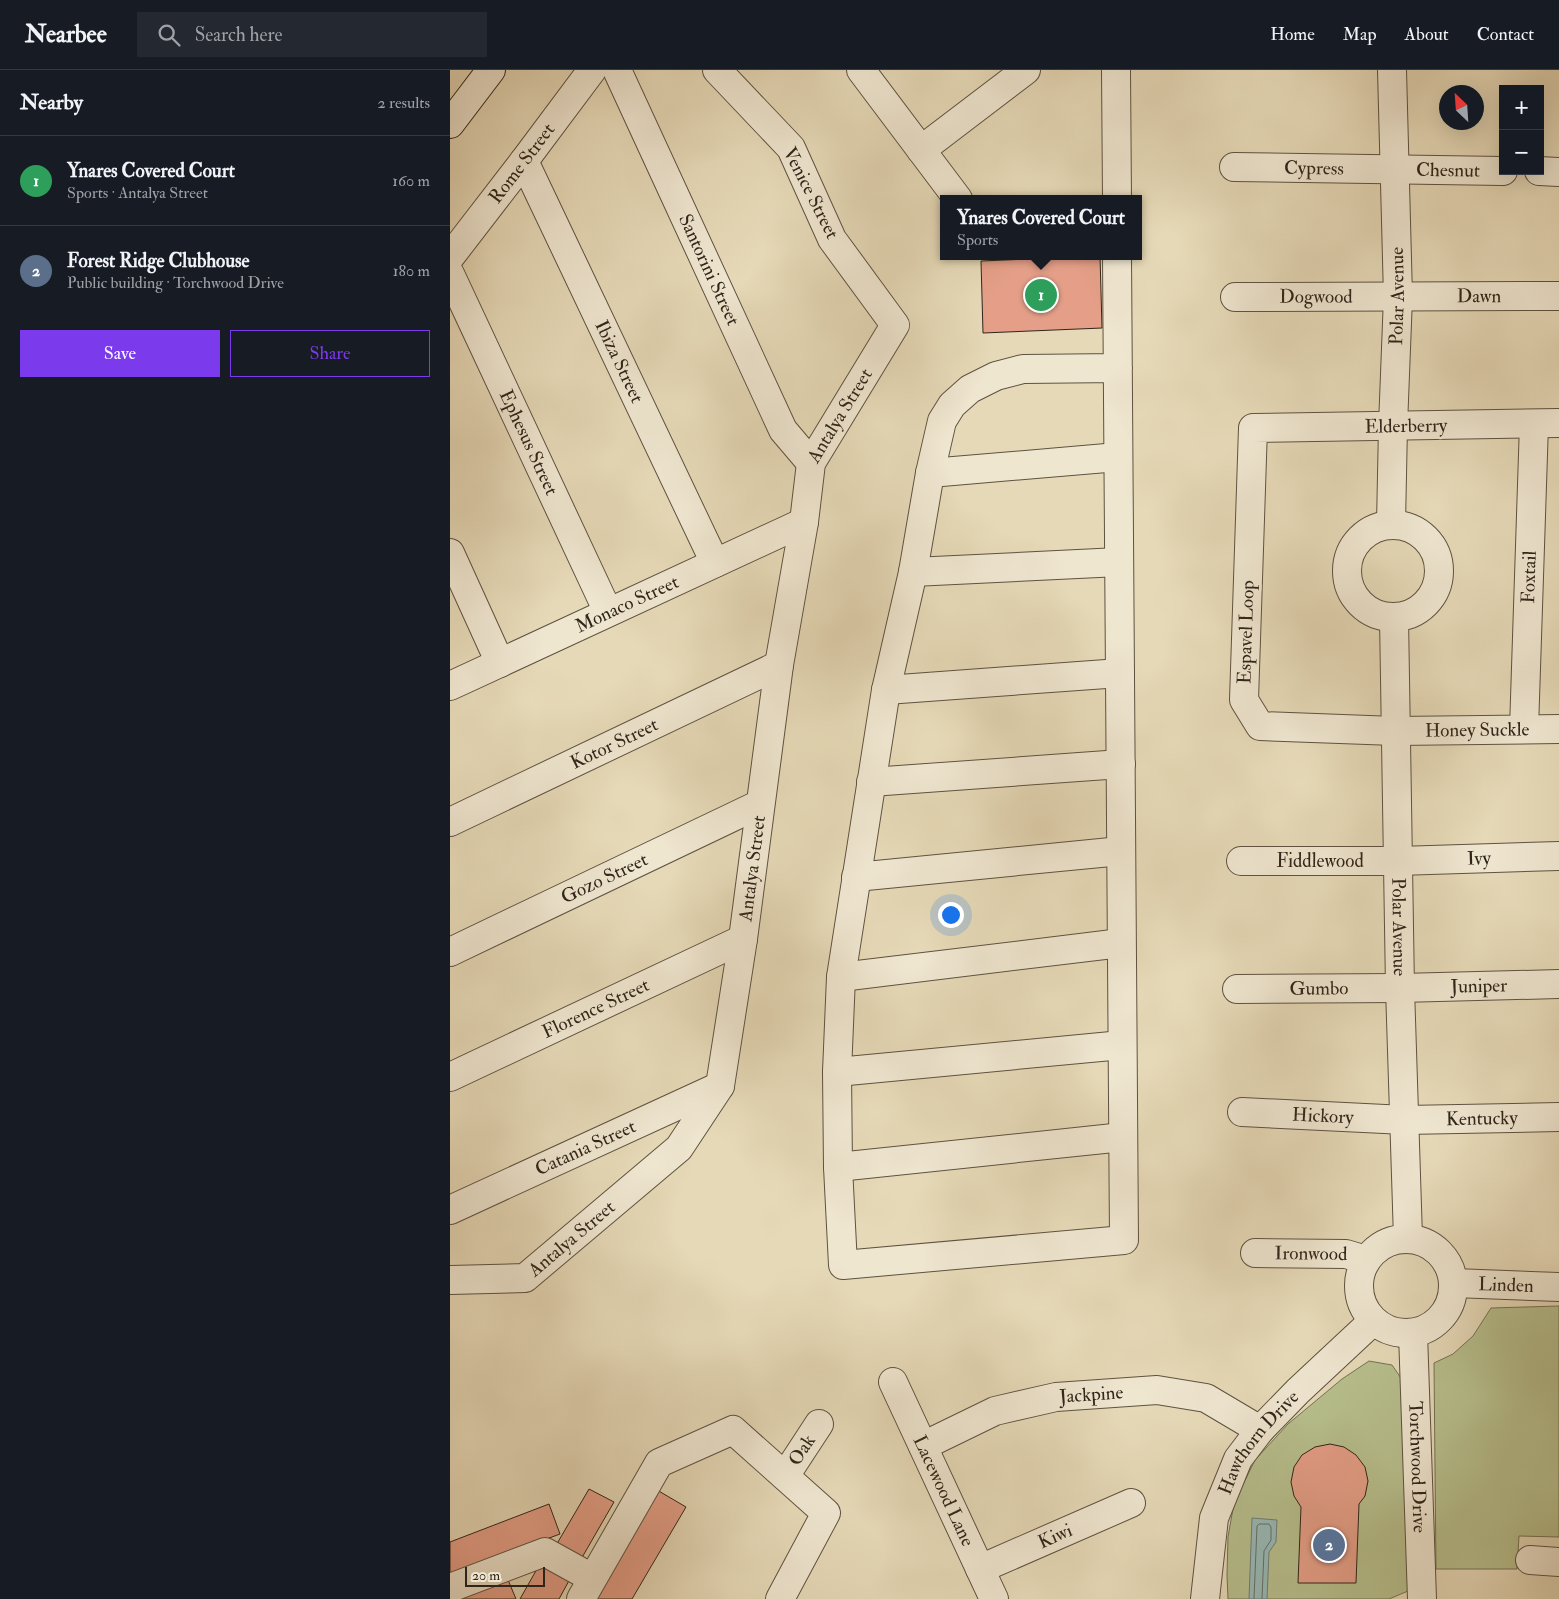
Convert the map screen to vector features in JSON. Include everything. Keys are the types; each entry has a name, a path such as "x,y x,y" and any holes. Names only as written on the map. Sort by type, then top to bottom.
{"street":[{"path":"450,124 491,70"},
{"name":"Rome Street","path":"450,257 592,70"},
{"name":"Santorini Street","path":"617,70 783,430 811,463"},
{"name":"Venice Street","path":"717,70 792,148 832,239 895,325"},
{"path":"921,150 1026,70"},
{"path":"1116,70 1117,195"},
{"name":"Polar Avenue","path":"1391,524 1398,297 1392,70"},
{"path":"874,75 921,150 955,195"},
{"name":"Ibiza Street","path":"524,162 715,563"},
{"name":"Cypress","path":"1234,167 1394,168"},
{"name":"Chesnut","path":"1394,168 1499,171"},
{"path":"1544,171 1559,172"},
{"path":"1117,260 1118,368 1118,457 1120,673 1121,943 1124,1240 843,1264 838,1167 837,1072 841,977 886,690 913,572 930,472 942,421 952,405 970,389 996,376 1023,369 1118,368"},
{"name":"Ephesus Street","path":"450,274 608,612"},
{"name":"Dawn","path":"1398,297 1559,296"},
{"name":"Dogwood","path":"1235,297 1398,297"},
{"name":"Antalya Street","path":"450,1280 524,1278 679,1148 720,1086 779,665 804,522 811,463 895,325"},
{"name":"Elderberry","path":"1253,428 1546,424"},
{"name":"Foxtail","path":"1524,729 1546,424"},
{"name":"Espavel Loop","path":"1253,428 1244,700 1260,726 1396,731"},
{"path":"930,472 1118,457"},
{"name":"Monaco Street","path":"450,686 804,522"},
{"path":"1391,524 1409,528 1424,537 1435,552 1439,569 1436,587 1426,602 1412,613 1394,617 1376,614 1361,605 1350,590 1346,572 1350,554 1359,539 1374,529 1391,524"},
{"path":"450,553 500,663"},
{"path":"913,572 1119,562"},
{"name":"Polar Avenue","path":"1394,617 1400,988 1408,1238"},
{"name":"Kotor Street","path":"450,822 779,665"},
{"path":"886,690 1120,673"},
{"name":"Honey Suckle","path":"1396,731 1559,729"},
{"path":"871,782 1120,764"},
{"name":"Gozo Street","path":"450,952 760,804"},
{"path":"856,877 1121,851"},
{"name":"Ivy","path":"1398,861 1559,856"},
{"name":"Fiddlewood","path":"1240,861 1398,861"},
{"name":"Florence Street","path":"450,1077 742,939"},
{"path":"841,977 1121,943"},
{"name":"Juniper","path":"1400,988 1559,984"},
{"name":"Gumbo","path":"1238,989 1400,988"},
{"path":"837,1072 1122,1045"},
{"name":"Catania Street","path":"450,1210 720,1086"},
{"name":"Hickory","path":"1242,1112 1405,1120"},
{"name":"Kentucky","path":"1405,1120 1559,1117"},
{"path":"838,1167 1123,1137"},
{"path":"1408,1238 1425,1242 1440,1252 1450,1266 1454,1283 1452,1300 1443,1316 1430,1328 1412,1333 1392,1331 1373,1321 1363,1308 1359,1292 1360,1275 1366,1260 1377,1248 1392,1240 1408,1238"},
{"name":"Ironwood","path":"1255,1253 1346,1254 1366,1260"},
{"name":"Linden","path":"1454,1283 1559,1288"},
{"name":"Hawthorn Drive","path":"1205,1599 1214,1518 1238,1459 1260,1430 1298,1391 1373,1321"},
{"name":"Torchwood Drive","path":"1412,1333 1422,1599"},
{"name":"Lacewood Lane","path":"893,1382 994,1599"},
{"name":"Jackpine","path":"923,1446 995,1411 1056,1397 1157,1390 1206,1398 1260,1430"},
{"name":"Oak","path":"785,1476 819,1424"},
{"path":"450,1588 545,1552 587,1589 659,1463 733,1430 826,1513 782,1598"},
{"name":"Kiwi","path":"980,1569 1131,1503"},
{"path":"1530,1560 1559,1562"}],"green space":[{"path":"1559,1306 1559,1537 1519,1536 1517,1569 1436,1569 1434,1363 1453,1354 1473,1336 1491,1308"},
{"path":"1369,1361 1392,1365 1403,1381 1408,1591 1389,1599 1228,1599 1228,1537 1234,1503 1255,1460 1288,1424 1342,1379"}],"water":[{"path":"1252,1518 1277,1520 1276,1542 1269,1552 1267,1599 1249,1599"}],"building":[{"path":"1100,260 1102,328 983,333 981,261"},
{"path":"1330,1444 1344,1447 1356,1455 1365,1467 1368,1481 1365,1496 1359,1504 1356,1583 1298,1583 1301,1507 1294,1496 1291,1482 1294,1467 1302,1455 1315,1447"},
{"path":"589,1489 614,1502 580,1561 555,1547"},
{"path":"657,1490 686,1507 632,1599 593,1599"},
{"path":"549,1504 560,1534 450,1575 450,1542"},
{"path":"542,1560 571,1577 559,1599 520,1599"},
{"path":"506,1575 516,1599 450,1599"}],"place":[{"name":"Ynares Covered Court","path":"1041,295"},
{"name":"Forest Ridge Clubhouse","path":"1329,1545"}]}
